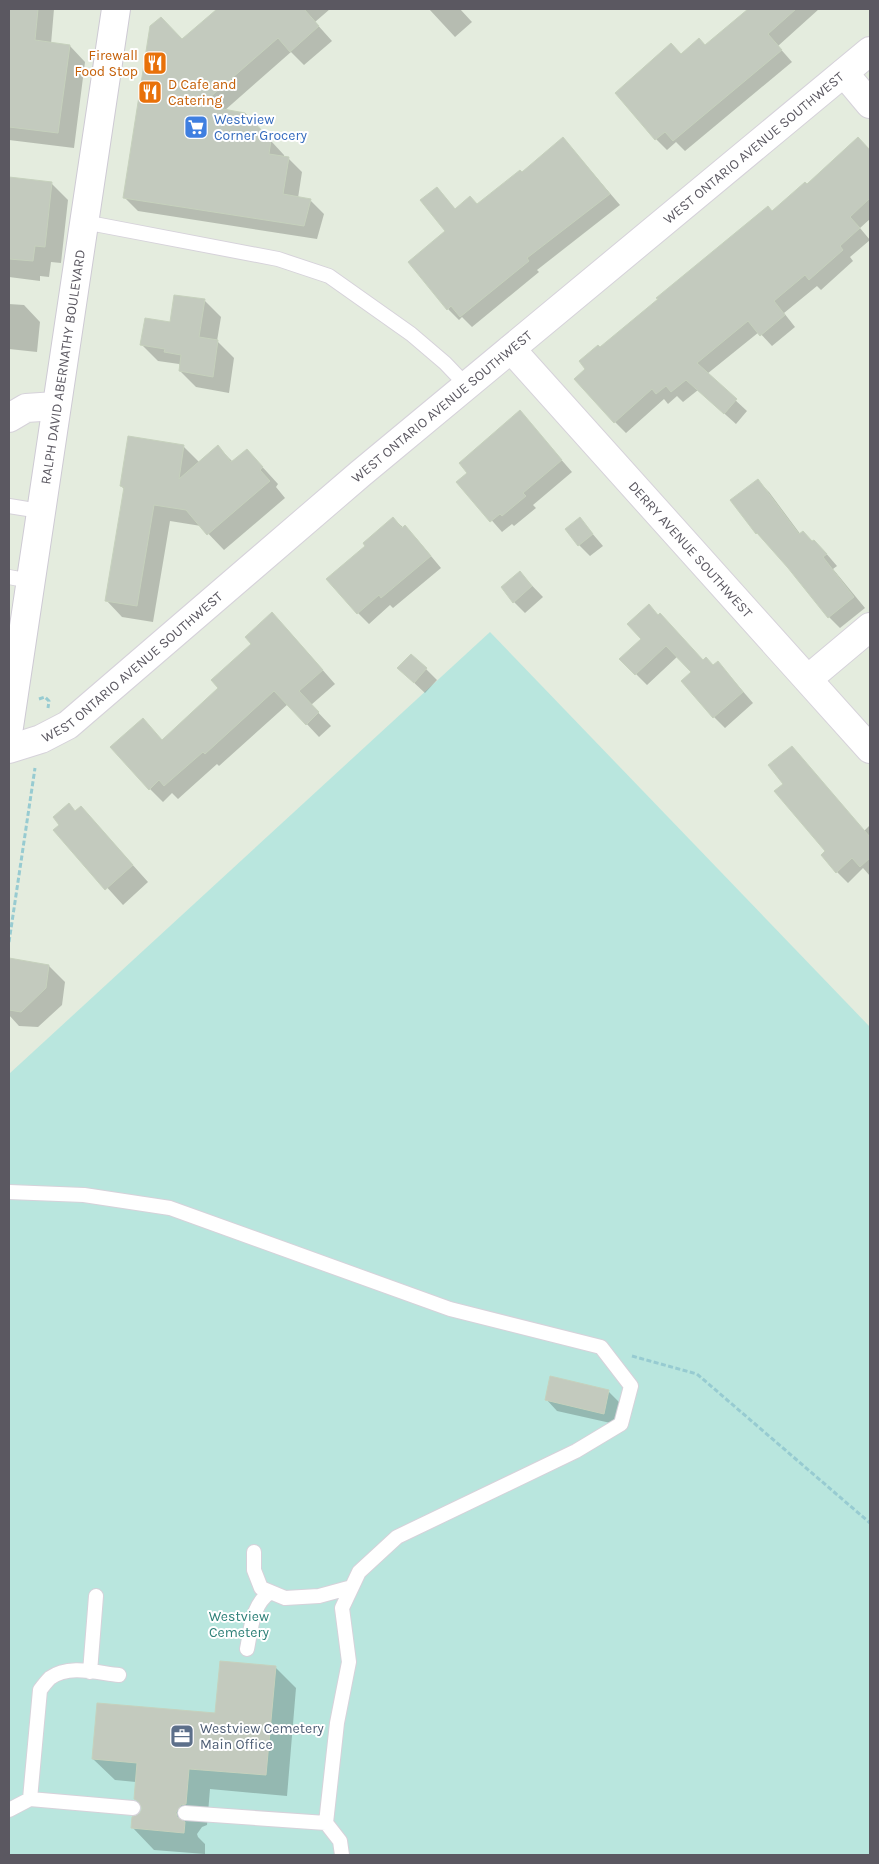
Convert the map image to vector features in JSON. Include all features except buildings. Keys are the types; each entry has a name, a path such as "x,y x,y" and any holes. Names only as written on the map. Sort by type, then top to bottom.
{"street":[{"name":"RALPH DAVID ABERNATHY BOULEVARD","path":"9,727 20,579 40,511 84,222 119,12"},
{"name":"WEST ONTARIO AVENUE SOUTHWEST","path":"9,749 40,739 68,725 353,480 870,51"},
{"path":"844,73 870,104"},
{"name":"DERRY AVENUE SOUTHWEST","path":"512,349 870,749"},
{"path":"9,418 26,408 56,406"},
{"path":"808,679 870,627"}],"lane":[{"path":"84,222 278,259 329,276 411,334 445,363 467,386"},
{"path":"9,506 40,511"},
{"path":"9,1192 84,1195 170,1208 450,1309 601,1347 631,1386 621,1424 576,1451 397,1536 359,1572 342,1608 349,1662 337,1723 326,1822 340,1841 342,1855"},
{"path":"254,1552 254,1570 261,1588 285,1598 319,1596 352,1586"},
{"path":"247,1650 254,1614 263,1597 270,1592"},
{"path":"90,1672 96,1596"},
{"path":"30,1799 40,1690 50,1678 66,1671 119,1675"},
{"path":"9,1810 30,1799 133,1808"},
{"path":"185,1813 326,1822"}],"path":[{"path":"41,698 45,697 49,701 48,704"},
{"path":"9,942 34,773"},
{"path":"601,1347 697,1374 870,1523"}],"green space":[{"name":"Westview Cemetery","path":"490,632 870,1027 870,1855 9,1855 9,1074"}],"place":[{"name":"Firewall Food Stop","path":"155,63"},
{"name":"D Cafe and Catering","path":"150,92"},
{"name":"Westview Corner Grocery","path":"196,127"},
{"name":"Westview Cemetery Main Office","path":"182,1736"}]}
